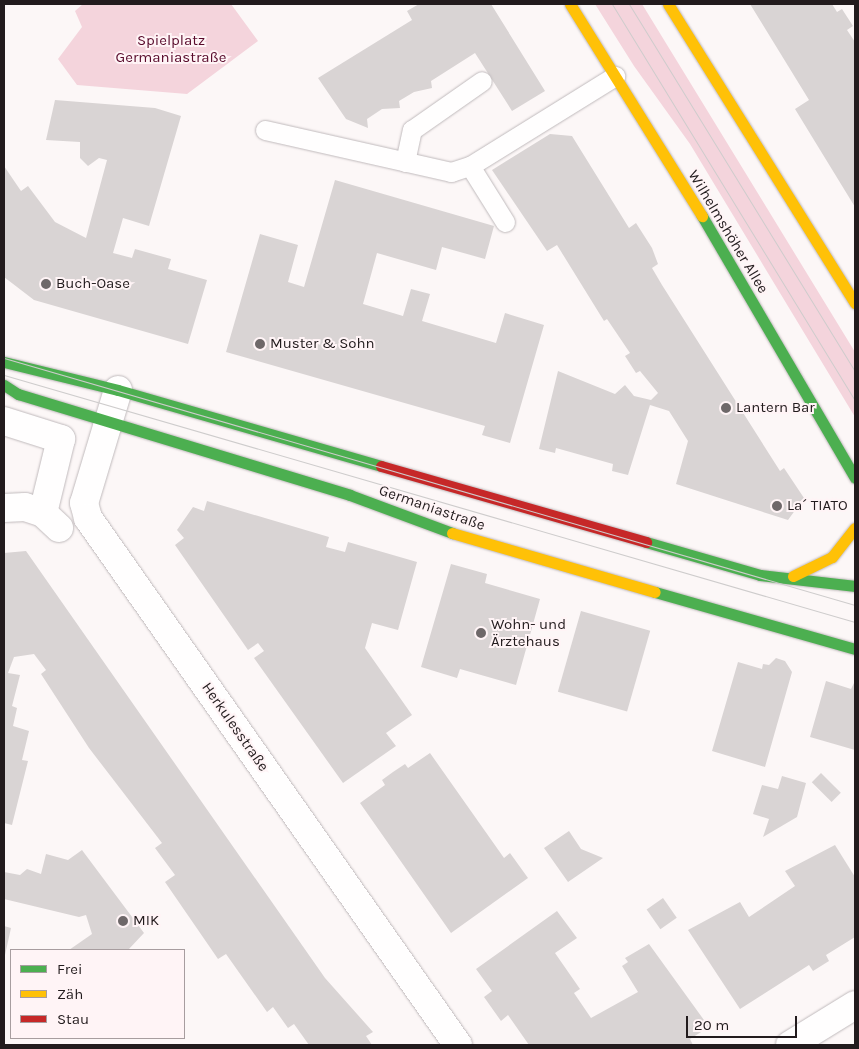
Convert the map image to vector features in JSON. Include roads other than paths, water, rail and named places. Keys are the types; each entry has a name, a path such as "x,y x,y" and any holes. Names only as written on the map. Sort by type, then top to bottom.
{"street":[{"name":"Wilhelmshöher Allee","path":"570,4 723,250 854,478"},
{"path":"668,4 855,304"},
{"name":"Germaniastraße","path":"4,362 118,390 760,575 855,586"},
{"name":"Germaniastraße","path":"4,385 18,394 350,495 457,535 855,649"},
{"name":"Herkulesstraße","path":"118,390 84,503 88,518 458,1045"},
{"path":"4,424 71,442 51,520 25,506 4,508"},
{"name":"Germaniastraße","path":"789,577 823,564 855,528"},
{"path":"790,1045 855,1005"}],"lane":[{"path":"265,130 451,172 470,166 615,76"},
{"path":"405,162 412,130 482,81"},
{"path":"470,166 505,222"}],"tram line":[{"path":"612,4 855,400"},
{"path":"629,4 855,372"},
{"path":"4,358 855,605"},
{"path":"4,375 855,622"}],"place":[{"name":"Buch-Oase","path":"46,284"},
{"name":"Muster & Sohn","path":"260,344"},
{"name":"Lantern Bar","path":"726,408"},
{"name":"La´ TIATO","path":"777,506"},
{"name":"Wohn- und Ärztehaus","path":"481,633"},
{"name":"MIK","path":"123,921"}],"park label":[{"name":"Spielplatz Germaniastraße","path":"171,48"}]}
